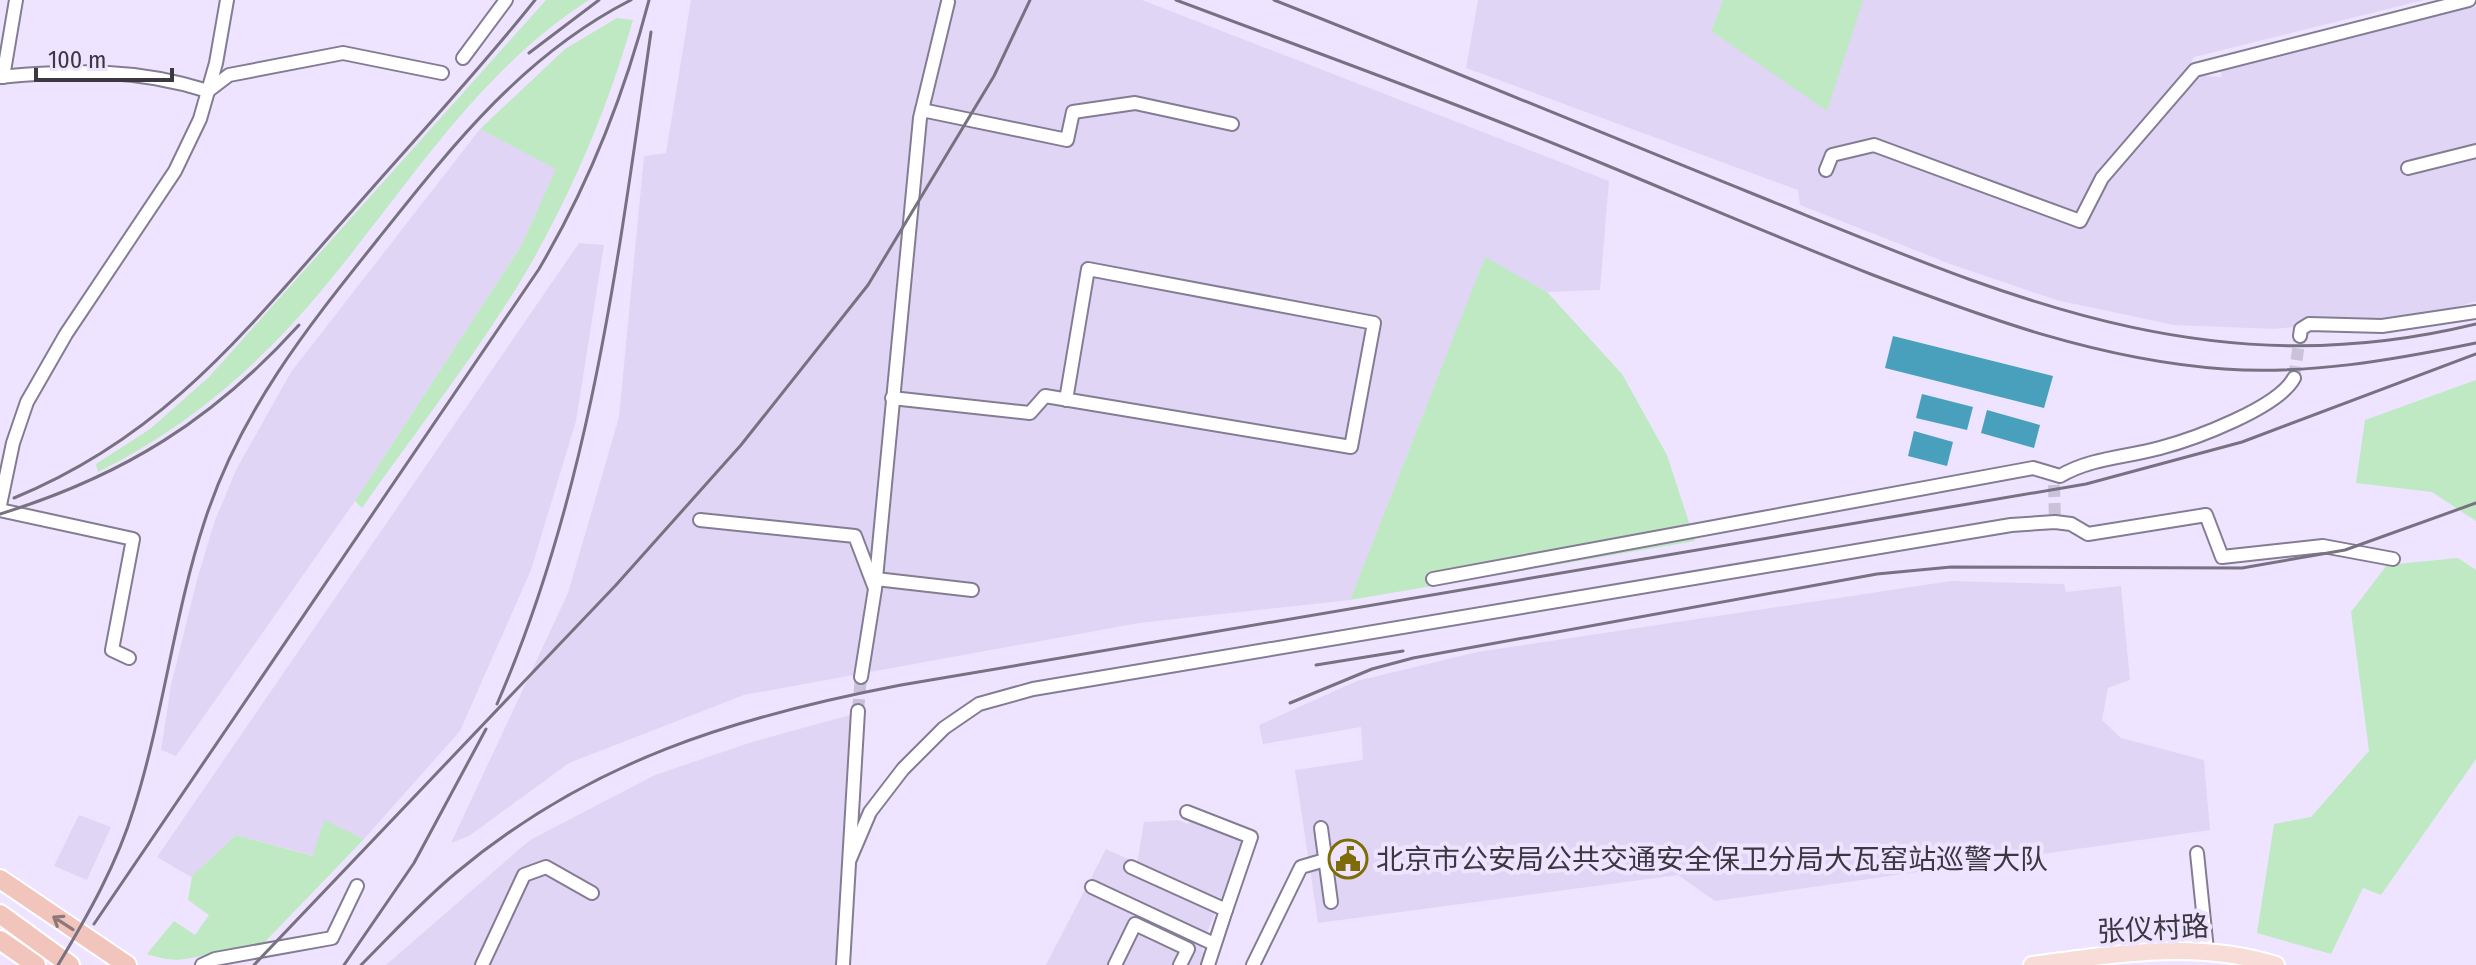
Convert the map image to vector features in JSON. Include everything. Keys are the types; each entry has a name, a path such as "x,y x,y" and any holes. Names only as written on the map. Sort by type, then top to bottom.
{"highway":[{"path":"0,879 127,965"},
{"path":"0,914 70,965"},
{"path":"0,940 36,965"}],"main road":[{"name":"张仪村路","path":"2032,965 2207,950 2241,954 2276,965"}],"street":[{"path":"16,0 1,77 71,70 123,71 173,80 208,91"},
{"path":"129,658 112,650 133,539 0,507 27,402 66,334 175,171 200,119 216,63 227,0"},
{"path":"463,58 506,0"},
{"path":"1826,170 1832,155 1874,145 2080,221 2102,178 2195,70 2469,0"},
{"path":"861,677 876,584 922,110 948,2"},
{"path":"208,91 229,75 343,53 442,73"},
{"path":"922,110 1067,140 1073,112 1135,103 1232,124"},
{"path":"2408,168 2476,151"},
{"path":"892,398 1030,413 1045,396 1066,400 1351,447 1374,323 1088,269 1066,400"},
{"path":"2300,336 2301,329 2309,324 2382,326 2476,312"},
{"path":"1433,579 2033,468 2057,480 2075,467 2163,448 2257,410 2287,391 2294,378"},
{"path":"850,859 870,812 903,769 944,728 979,704 1033,689 2011,525 2055,522 2071,524 2088,534 2206,515 2222,557 2323,546 2393,559"},
{"path":"700,520 855,536 876,584"},
{"path":"876,584 972,590"},
{"path":"843,965 858,711"},
{"path":"1187,812 1251,837 1208,965"},
{"path":"1321,828 1331,902"},
{"path":"2197,853 2207,950"},
{"path":"1253,965 1301,867 1325,860"},
{"path":"482,965 524,875 534,868 546,867 592,893"},
{"path":"1131,867 1226,910"},
{"path":"202,965 215,959 332,938 357,886"},
{"path":"1092,887 1214,944"},
{"path":"1115,965 1135,924 1188,949 1180,965"}],"shaded area":[{"path":"691,0 1142,0 1609,181 1600,290 1547,292 1485,258 1350,600 1139,623 744,695 569,763 469,836 451,843 568,593 619,417 644,156 666,153"},
{"path":"1478,0 1723,0 1711,31 1861,0 2424,0 2194,57 2184,74 2222,77 2220,69 2476,6 2476,301 2444,311 2275,329 2174,325 2056,300 1953,265 1800,205 1798,190 1466,68"},
{"path":"480,129 557,168 521,246 355,501 176,756 161,750 171,685 197,580 214,523 236,470 291,372"},
{"path":"579,243 604,245 576,421 531,570 460,731 364,839 324,821 314,856 236,835 191,877 157,857"},
{"path":"1951,581 2064,584 2066,592 2121,586 2130,680 2108,688 2102,720 2121,738 2204,760 2210,830 1715,901 1678,875 1318,923 1295,770 1363,760 1361,727 1263,744 1259,725 1357,681 1477,652"},
{"path":"850,715 835,965 386,965 530,840 655,775 752,742"},
{"path":"79,815 111,827 87,880 54,866"},
{"path":"1191,819 1245,844 1201,946 1205,957 1201,965 1046,965 1106,849 1137,863 1144,822 1178,820 1188,824"}],"green space":[{"path":"546,0 589,0 513,60 479,95 302,314 250,367 163,435 98,472 96,464 150,429 209,377"},
{"path":"1723,0 1863,0 1827,111 1711,31"},
{"path":"617,18 633,20 601,116 561,207 529,267 490,328 362,508 355,501 521,246 556,169 480,129 565,49"},
{"path":"1485,257 1547,292 1622,374 1667,455 1695,541 1350,600"},
{"path":"2476,380 2476,521 2432,492 2356,483 2365,420"},
{"path":"2458,558 2476,570 2476,759 2381,895 2363,888 2331,954 2257,933 2274,824 2311,817 2369,751 2351,612 2387,565"},
{"path":"324,820 364,839 261,946 228,949 185,959 147,954 174,921 195,935 209,915 188,900 192,876 236,835 313,856"}],"water":[{"path":"1893,336 2053,376 2044,408 1885,368"},
{"path":"1922,394 1973,407 1967,430 1916,418"},
{"path":"1987,410 2040,425 2034,448 1981,433"},
{"path":"1914,431 1953,442 1947,466 1908,456"}],"tunnel":[{"path":"2294,378 2300,336"},
{"path":"2054,485 2055,522"},
{"path":"858,711 861,677"}],"railway":[{"path":"14,498 68,473 116,444 201,376 276,297 535,0"},
{"path":"529,53 599,0"},
{"path":"58,965 101,889 127,829 153,736 194,555 220,480 257,406 326,305 462,137 523,75 556,47 631,0"},
{"path":"94,924 539,269 574,205 603,139 649,0"},
{"path":"254,965 616,585 741,445 868,285 994,76 1030,0"},
{"path":"1176,0 1500,122 1873,275 2002,322 2089,347 2178,364 2224,369 2287,370 2350,365 2476,343"},
{"path":"1274,0 1926,263 2014,295 2101,320 2190,338 2281,346 2376,342 2476,324"},
{"path":"497,704 529,623 556,541 578,458 612,289 651,32"},
{"path":"0,514 87,482 163,441 233,389 299,325"},
{"path":"361,965 457,872 507,833 559,800 612,772 666,749 780,712 901,685 2086,484 2242,442 2476,354"},
{"path":"1290,703 1372,669 1413,658 1877,574 1951,567 2242,568 2345,550 2476,503"},
{"path":"1316,665 1403,651"},
{"path":"344,965 414,863 486,729"}],"place":[{"name":"北京市公安局公共交通安全保卫分局大瓦窑站巡警大队","path":"1348,859"}]}
